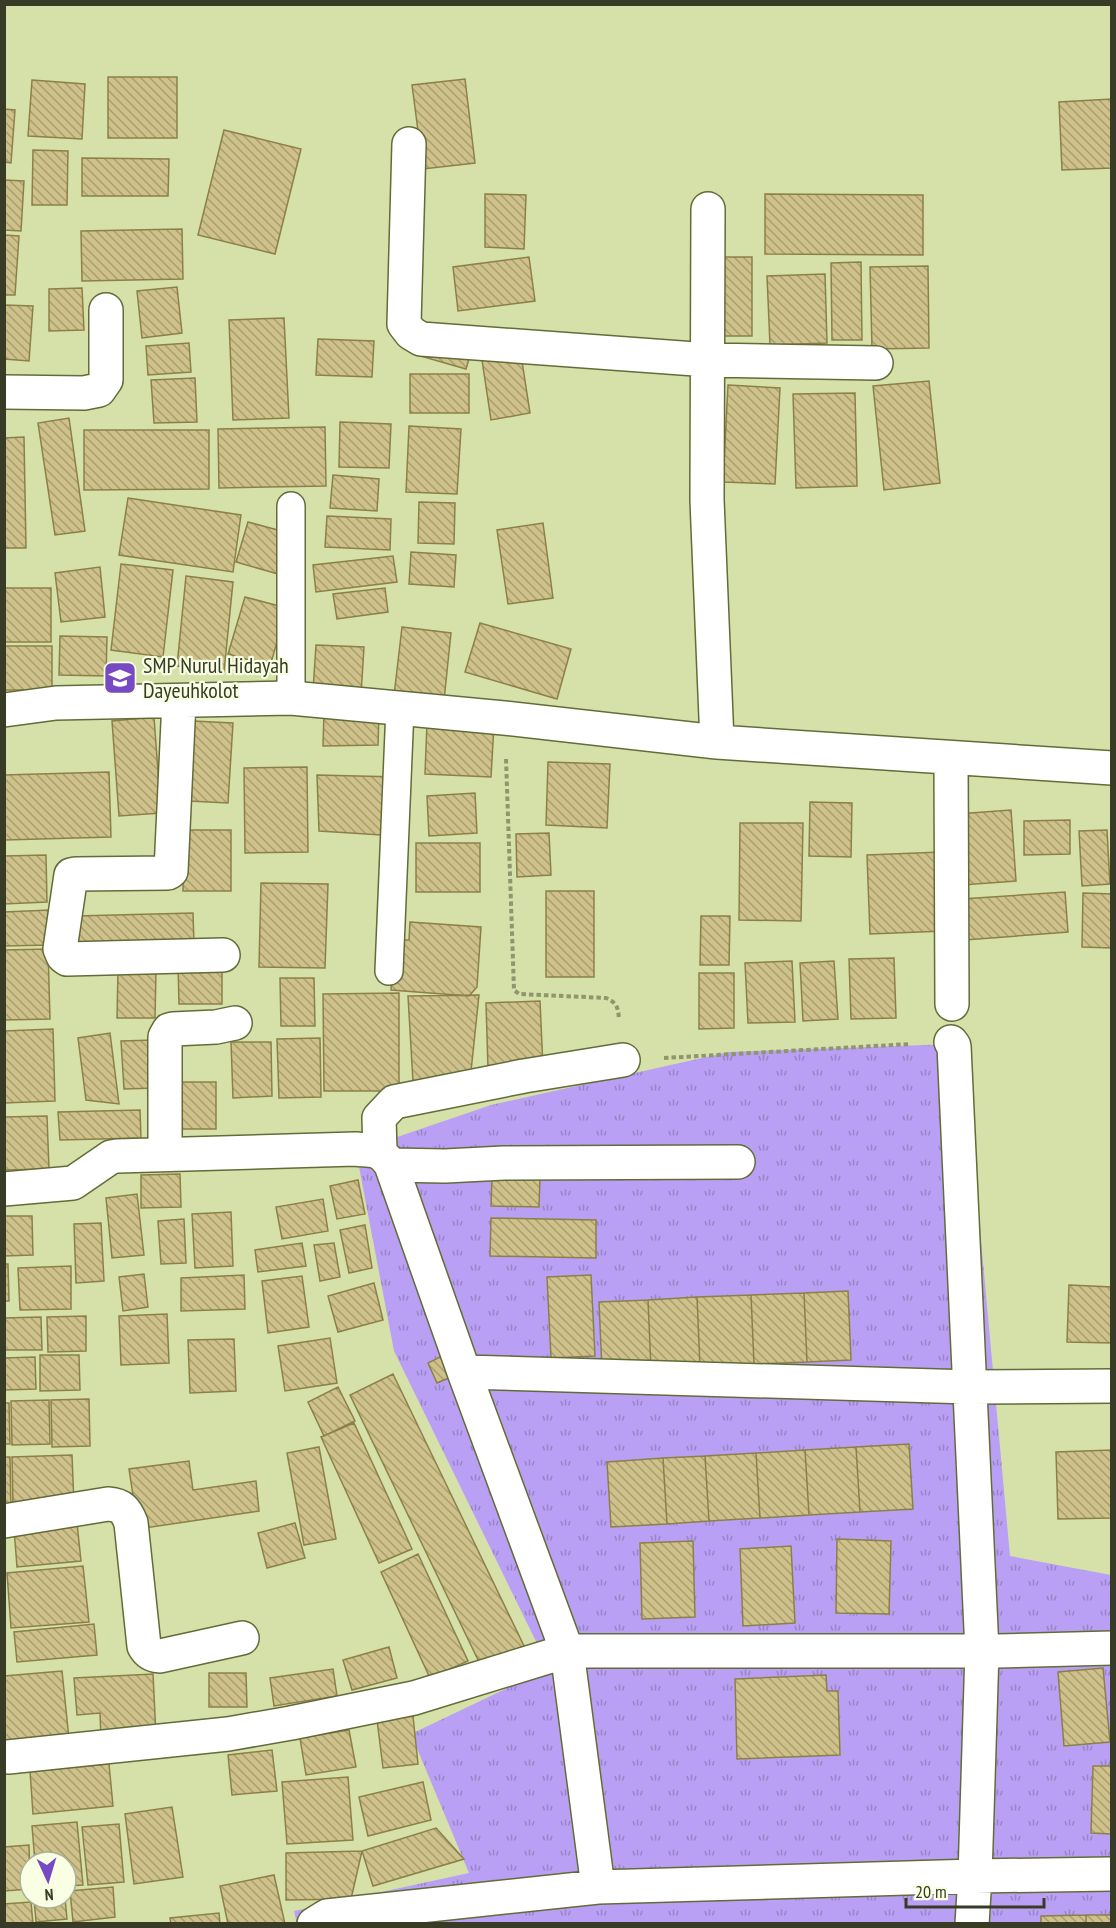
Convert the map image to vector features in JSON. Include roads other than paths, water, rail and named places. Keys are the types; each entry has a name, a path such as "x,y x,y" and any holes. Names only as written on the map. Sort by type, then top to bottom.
{"street":[{"path":"410,144 404,324 411,333 421,339 709,360 876,363"},
{"path":"708,209 707,500 717,742"},
{"path":"4,392 84,393 99,390 106,380 106,310"},
{"path":"4,710 56,703 291,698 504,718 717,742 1112,768"},
{"path":"179,701 171,872 76,873 71,875 60,949 63,956 68,959 223,955"},
{"path":"951,758 952,1004"},
{"path":"165,1154 165,1037 169,1030 173,1029 216,1027 235,1023"},
{"path":"951,1042 954,1047 982,1651 972,1923"},
{"path":"598,1887 567,1652 385,1158 379,1118 394,1102 524,1076 623,1060"},
{"path":"4,1189 73,1183 111,1157 165,1154 355,1149 385,1158 445,1166 504,1163 738,1162"},
{"path":"464,1372 970,1387 1112,1386"},
{"path":"4,1521 108,1504 119,1505 127,1513 130,1523 144,1646 147,1651 160,1656 242,1638"},
{"path":"8,1757 228,1734 291,1723 414,1698 567,1652 982,1651 1112,1648"},
{"path":"314,1923 327,1916 598,1887 1112,1874"}],"lane":[{"path":"291,506 291,698"},
{"path":"389,971 400,708"}],"place":[{"name":"SMP Nurul Hidayah Dayeuhkolot","path":"120,678"}]}
